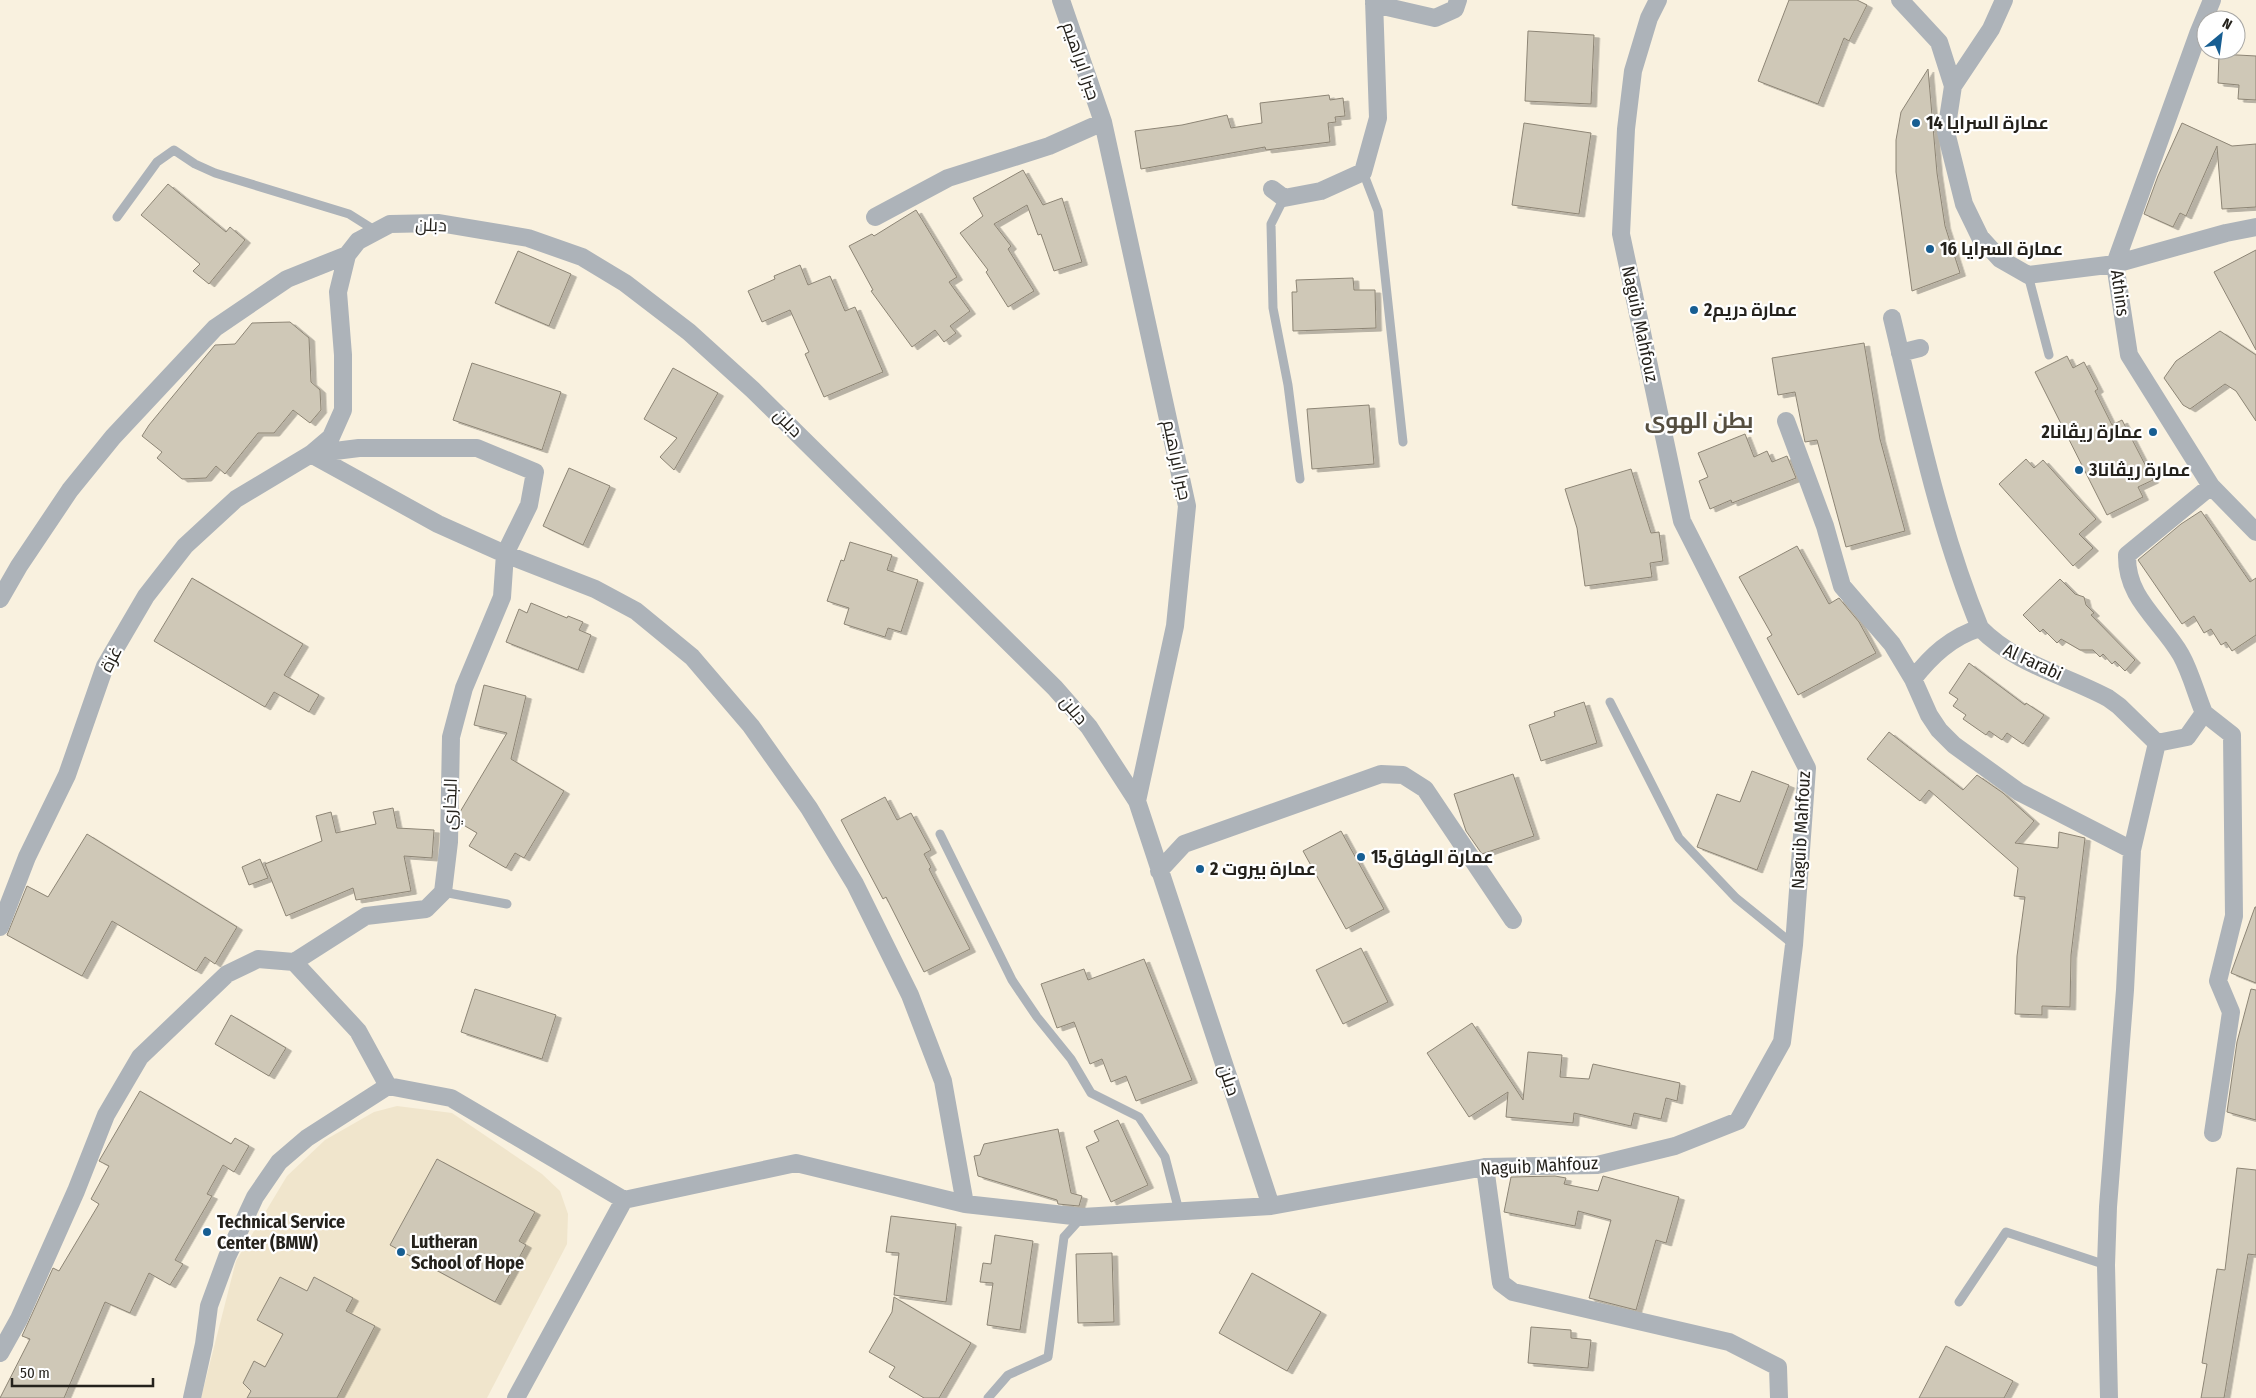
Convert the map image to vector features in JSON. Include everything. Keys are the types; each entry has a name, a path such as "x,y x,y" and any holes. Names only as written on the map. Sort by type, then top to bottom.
{"street":[{"name":"جبرا ابراهيم","path":"1060,0 1103,122 1187,506 1174,626 1137,801"},
{"path":"1278,194 1321,190 1363,172 1378,118 1374,2 1435,18 1454,9 1458,0"},
{"name":"Naguib Mahfouz","path":"624,1200 796,1163 965,1204 1082,1217 1271,1206 1485,1168 1597,1165 1675,1146 1738,1121 1782,1042 1794,945 1807,768 1682,522 1621,234 1626,129 1633,71 1649,18 1658,0"},
{"path":"1900,0 1939,42 1953,86"},
{"path":"2004,0 1991,29 1953,86 1946,132 1964,204 1980,237 2000,259 2028,275 2115,264 2226,233 2256,227"},
{"name":"Athins","path":"2212,0 2115,264 2130,355 2212,486 2256,532"},
{"name":"جبرا ابراهيم","path":"874,217 948,178 1049,146 1103,122"},
{"name":"دبلن","path":"347,255 358,240 390,224 439,223 528,238 582,257 624,283 689,332 753,390 1055,688 1089,728 1137,801 1271,1206"},
{"path":"310,454 331,437 343,410 343,355 338,292 347,255"},
{"path":"0,599 18,566 70,490 114,437 215,328 287,279 347,255"},
{"path":"1892,318 1939,511 1964,591 1980,628 1946,645 1913,679"},
{"path":"1900,353 1920,348"},
{"path":"1786,421 1825,526 1842,586 1892,644 1913,679 1929,715 1954,744 2019,792 2132,850"},
{"path":"310,454 359,448 477,448 535,472 529,505 505,554"},
{"path":"310,454 438,524 505,554 595,589 636,611 692,657 751,726 809,808 855,884 910,995 944,1081 965,1204"},
{"name":"غزة","path":"0,927 27,857 67,776 105,666 146,596 185,546 236,499 310,454"},
{"path":"2212,486 2127,555 2127,570 2132,588 2181,655 2204,713 2232,735 2234,916 2218,981 2231,1012 2212,1133"},
{"name":"البخاري","path":"443,892 449,842 451,737 464,688 502,597 505,554"},
{"name":"Al Farabi","path":"1980,628 1994,643 2010,654 2108,698 2119,706 2157,743"},
{"path":"2108,1398 2106,1265 2108,1207 2125,990 2132,850 2157,743 2187,737 2204,713"},
{"path":"1159,871 1184,844 1381,774 1403,775 1425,789 1513,920"},
{"path":"0,1353 19,1319 76,1191 106,1115 140,1057 227,974 258,959 294,962 366,916 426,909 443,892"},
{"path":"294,962 358,1031 388,1086"},
{"path":"192,1398 204,1344 209,1306 227,1256 255,1197 279,1162 307,1138 388,1086 451,1098 624,1200 516,1398"},
{"path":"1485,1168 1502,1284 1513,1292 1729,1342 1778,1367 1779,1398"}],"lane":[{"path":"117,217 157,162 174,150 195,164 215,173 348,214 376,232"},
{"path":"1363,172 1378,211 1403,442"},
{"path":"1278,194 1271,224 1273,308 1288,385 1300,479"},
{"path":"2028,275 2049,355"},
{"path":"1610,702 1679,838 1736,898 1794,945"},
{"path":"940,834 1012,980 1037,1017 1071,1059 1091,1092 1139,1117 1165,1157 1179,1211"},
{"path":"443,892 507,904"},
{"path":"988,1398 1008,1375 1048,1357 1064,1237 1082,1217"},
{"path":"1959,1302 2006,1232 2106,1265"}],"shaded area":[{"name":"Lutheran School of Hope","path":"397,1106 452,1113 542,1174 560,1191 568,1214 567,1244 487,1398 201,1398 236,1261 287,1176 325,1140 374,1112"}],"building":[{"path":"1789,0 1857,0 1867,5 1849,41 1844,38 1818,104 1758,81"},
{"path":"1528,31 1594,35 1591,104 1525,101"},
{"path":"2246,55 2256,56 2256,100 2238,99 2239,85 2218,83 2219,60 2246,60"},
{"path":"1928,69 1937,173 1945,226 1960,273 1912,291 1896,172 1896,140 1901,112"},
{"path":"1329,95 1330,100 1343,98 1345,116 1335,117 1336,122 1328,123 1330,142 1266,150 1265,147 1141,169 1135,131 1182,125 1227,115 1231,128 1262,123 1260,103"},
{"path":"1524,123 1591,133 1579,214 1512,205"},
{"path":"2182,123 2232,146 2256,144 2256,207 2222,209 2217,146 2186,216 2180,213 2173,227 2144,214 2158,176"},
{"path":"1023,170 1043,205 1062,198 1082,262 1054,271 1041,234 1038,235 1027,205 994,224 1011,246 1008,249 1034,291 1008,307 986,272 988,270 960,233 983,216 973,198"},
{"path":"168,184 226,232 230,227 245,240 209,284 193,271 200,264 141,215"},
{"path":"916,210 957,277 949,282 970,311 950,326 956,333 944,342 935,330 912,347 871,291 873,290 849,246 872,234 874,236"},
{"path":"2256,250 2256,350 2214,272"},
{"path":"518,251 571,274 549,326 495,303"},
{"path":"800,265 808,285 830,276 845,311 855,307 883,372 824,397 805,354 809,352 790,310 762,322 748,291 775,279 774,276"},
{"path":"1353,278 1354,290 1375,290 1376,328 1293,331 1292,292 1297,292 1296,280"},
{"path":"290,322 309,338 311,382 320,390 321,410 310,423 293,410 274,433 258,433 225,474 216,466 206,478 182,479 157,458 162,452 142,436 149,425 215,345 235,344 252,323"},
{"path":"2220,331 2256,355 2256,421 2236,391 2225,384 2190,409 2183,405 2164,378 2176,361"},
{"path":"1864,343 1880,439 1905,531 1846,547 1817,440 1805,442 1795,392 1778,395 1772,358"},
{"path":"2067,356 2073,368 2084,362 2098,389 2095,391 2112,425 2122,420 2153,480 2138,487 2143,497 2107,515 2035,372"},
{"path":"472,363 561,392 542,450 453,420"},
{"path":"673,368 718,393 674,470 660,457 677,438 644,419"},
{"path":"1369,405 1374,464 1312,469 1307,409"},
{"path":"1745,434 1754,457 1767,451 1772,462 1787,456 1796,478 1732,503 1731,500 1710,509 1699,481 1708,477 1698,453"},
{"path":"2026,459 2034,468 2043,460 2096,519 2079,534 2093,548 2073,566 1999,484"},
{"path":"569,468 610,486 583,545 543,526"},
{"path":"1631,469 1651,533 1659,532 1663,561 1650,563 1652,577 1585,586 1577,528 1565,489"},
{"path":"2201,511 2250,582 2256,578 2256,635 2232,651 2226,642 2221,645 2211,629 2204,633 2194,616 2182,624 2138,560 2181,524"},
{"path":"850,542 892,555 887,570 918,580 901,632 888,628 885,637 844,624 849,608 827,601 841,560 844,561"},
{"path":"1797,546 1829,604 1839,598 1859,622 1876,653 1798,695 1767,638 1772,635 1739,577"},
{"path":"192,578 303,644 284,675 319,695 309,712 274,692 265,707 154,641"},
{"path":"2060,579 2075,594 2084,597 2086,605 2094,613 2091,615 2135,660 2125,671 2115,661 2112,664 2103,654 2100,657 2093,650 2080,650 2061,639 2057,643 2043,629 2040,632 2023,615"},
{"path":"531,603 567,618 568,616 583,622 579,630 591,635 578,670 506,642 519,609 527,613"},
{"path":"1969,663 2025,705 2026,703 2044,715 2023,744 2007,733 2002,740 1989,731 1986,735 1963,719 1966,715 1953,706 1958,699 1949,693"},
{"path":"484,685 526,696 511,759 564,791 524,858 515,853 506,868 469,846 477,833 460,823 460,812 507,733 474,725"},
{"path":"1584,702 1597,743 1541,761 1529,725 1555,716 1554,712"},
{"path":"1889,732 1963,790 1977,775 2003,793 2034,821 2015,843 2058,848 2059,832 2085,838 2071,955 2070,1007 2042,1006 2042,1015 2015,1014 2017,956 2025,897 2014,896 2018,868 1929,790 1920,801 1867,759"},
{"path":"1752,771 1789,785 1757,870 1697,847 1717,794 1740,802"},
{"path":"1513,774 1534,836 1482,854 1466,831 1454,794"},
{"path":"885,797 897,820 911,813 931,850 924,854 931,867 929,869 970,949 924,972 886,897 883,899 841,820"},
{"path":"393,808 397,828 434,830 432,858 404,856 411,891 356,900 353,888 286,916 265,864 322,841 316,816 331,812 336,833 376,824 373,812"},
{"path":"1341,831 1384,909 1346,929 1303,851"},
{"path":"87,834 237,927 215,964 205,957 196,971 112,921 82,976 7,935 27,886 48,897"},
{"path":"260,859 268,878 249,885 242,867"},
{"path":"2256,907 2256,983 2231,973"},
{"path":"1361,948 1388,1002 1343,1024 1316,970"},
{"path":"1144,959 1192,1080 1136,1101 1126,1076 1111,1082 1102,1059 1090,1064 1074,1022 1057,1028 1041,984 1084,969 1088,980"},
{"path":"475,989 556,1015 542,1059 461,1032"},
{"path":"2251,989 2256,990 2256,1120 2227,1112 2237,1042"},
{"path":"231,1015 286,1048 269,1076 215,1044"},
{"path":"1472,1023 1523,1100 1528,1052 1562,1055 1560,1077 1589,1079 1593,1064 1680,1083 1677,1101 1666,1098 1661,1119 1634,1113 1631,1126 1574,1113 1573,1123 1506,1117 1508,1092 1469,1117 1427,1053"},
{"path":"140,1091 231,1144 235,1138 249,1146 234,1172 223,1165 207,1194 212,1196 175,1260 183,1264 170,1285 149,1273 130,1313 105,1302 64,1398 0,1398 30,1339 22,1336 53,1268 59,1271 99,1204 91,1199 109,1166 99,1161"},
{"path":"1118,1120 1148,1185 1111,1202 1086,1147 1099,1141 1094,1131"},
{"path":"1058,1129 1071,1193 1082,1196 1079,1206 1058,1204 1057,1200 978,1176 974,1156 980,1155 984,1144"},
{"path":"437,1159 535,1212 519,1241 526,1245 495,1302 390,1245"},
{"path":"2237,1168 2256,1170 2256,1255 2248,1254 2224,1398 2201,1398 2207,1364 2202,1363 2217,1269 2225,1270"},
{"path":"1555,1176 1566,1178 1564,1184 1598,1191 1603,1176 1679,1197 1666,1243 1656,1240 1636,1310 1589,1298 1611,1220 1578,1211 1575,1226 1504,1212 1511,1177"},
{"path":"891,1216 956,1224 946,1302 894,1295 899,1253 886,1252"},
{"path":"995,1235 1033,1241 1020,1330 987,1325 993,1283 980,1282 983,1263 991,1264"},
{"path":"1112,1253 1114,1322 1078,1323 1076,1254"},
{"path":"1252,1273 1321,1312 1287,1371 1219,1333"},
{"path":"280,1277 307,1291 314,1277 353,1298 346,1311 375,1326 337,1398 247,1398 251,1391 243,1383 254,1361 265,1367 283,1334 257,1320"},
{"path":"894,1297 971,1343 939,1398 924,1398 889,1377 895,1367 869,1352 892,1312"},
{"path":"1531,1327 1571,1330 1571,1338 1591,1340 1588,1368 1528,1363"},
{"path":"1946,1346 2013,1381 2004,1398 1919,1398"}],"place":[{"name":"عمارة السرايا 14","path":"1916,123"},
{"name":"عمارة السرايا 16","path":"1930,249"},
{"name":"عمارة دريم2","path":"1694,310"},
{"name":"عمارة ريڤانا2","path":"2153,432"},
{"name":"عمارة ريڤانا3","path":"2079,470"},
{"name":"عمارة الوفاق15","path":"1361,857"},
{"name":"عمارة بيروت 2","path":"1200,869"},
{"name":"Technical Service Center (BMW)","path":"207,1232"},
{"name":"Lutheran School of Hope","path":"401,1252"}],"district":[{"name":"بطن الهوى","path":"1699,420"}]}
